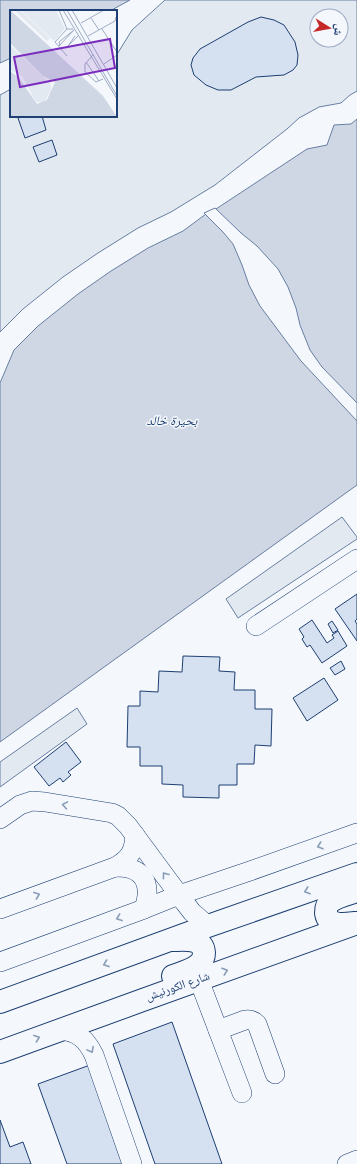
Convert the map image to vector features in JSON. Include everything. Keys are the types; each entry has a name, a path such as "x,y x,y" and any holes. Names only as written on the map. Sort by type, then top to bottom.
{"main road":[{"path":"0,1002 208,926 357,874"},
{"path":"357,891 330,902 326,911 329,920 334,923 357,923"},
{"name":"شارع الكورنيش","path":"0,1052 357,923"},
{"path":"140,1001 152,989 166,979 193,968 202,960 204,954 203,948 199,943 193,940 170,940"}],"street":[{"path":"256,626 357,559"},
{"path":"0,819 13,809 26,802 38,801 112,813 118,816 124,820 192,912 208,926"},
{"path":"0,962 179,895 357,833"},
{"path":"0,909 115,867 128,858 132,851 135,835"},
{"path":"115,867 127,867 137,871 145,879 148,889 144,909"},
{"path":"199,980 242,1093"},
{"path":"218,1030 245,1020 253,1020 256,1024 275,1074"},
{"path":"61,1030 72,1032 82,1037 90,1045 132,1164"},
{"path":"347,1164 357,1160"}],"shaded area":[{"path":"165,0 357,0 357,91 341,103 319,107 299,118 215,185 171,212 138,228 98,253 63,277 23,309 0,332 0,95 10,90 10,117 117,117 117,54 132,30"},
{"path":"342,517 357,539 238,618 226,599"},
{"path":"77,708 87,724 0,787 0,762"}],"water":[{"path":"0,0 130,0 112,10 10,10 10,58 0,63"},
{"name":"بحيرة خالد","path":"357,119 357,485 0,742 0,383 14,350 38,326 78,294 111,271 148,248 183,231 206,214 216,209 307,149 327,145 334,125 351,124"}],"pier":[{"path":"215,208 257,246 278,269 288,287 310,350 322,367 357,403 357,421 301,361 260,306 249,285 233,244 204,213"}],"building":[{"path":"261,17 274,20 284,25 295,42 298,55 297,65 293,70 284,75 256,77 231,90 218,90 206,85 194,75 191,65 193,58 200,49 248,22"},
{"path":"42,117 46,130 25,138 18,118"},
{"path":"52,140 57,155 39,162 33,147"},
{"path":"357,594 357,619 355,621 357,624 357,641 335,609"},
{"path":"312,620 327,643 334,638 332,635 338,631 347,646 322,663 310,645 307,647 302,639 304,637 299,629"},
{"path":"332,621 338,630 333,633 328,624"},
{"path":"183,656 220,657 219,671 235,672 234,690 255,690 255,709 272,709 271,746 255,745 254,764 237,764 237,785 219,785 219,798 183,797 183,785 162,784 162,766 140,766 140,747 127,747 128,706 140,706 140,691 158,692 159,671 182,672"},
{"path":"341,661 345,669 335,675 330,668"},
{"path":"324,678 338,700 307,721 293,698"},
{"path":"66,742 81,762 68,772 71,775 63,782 60,778 49,786 34,767"},
{"path":"172,1022 222,1164 155,1164 113,1044"},
{"path":"90,1065 125,1164 67,1164 38,1084"},
{"path":"0,1120 10,1147 23,1142 31,1164 0,1164"}]}
